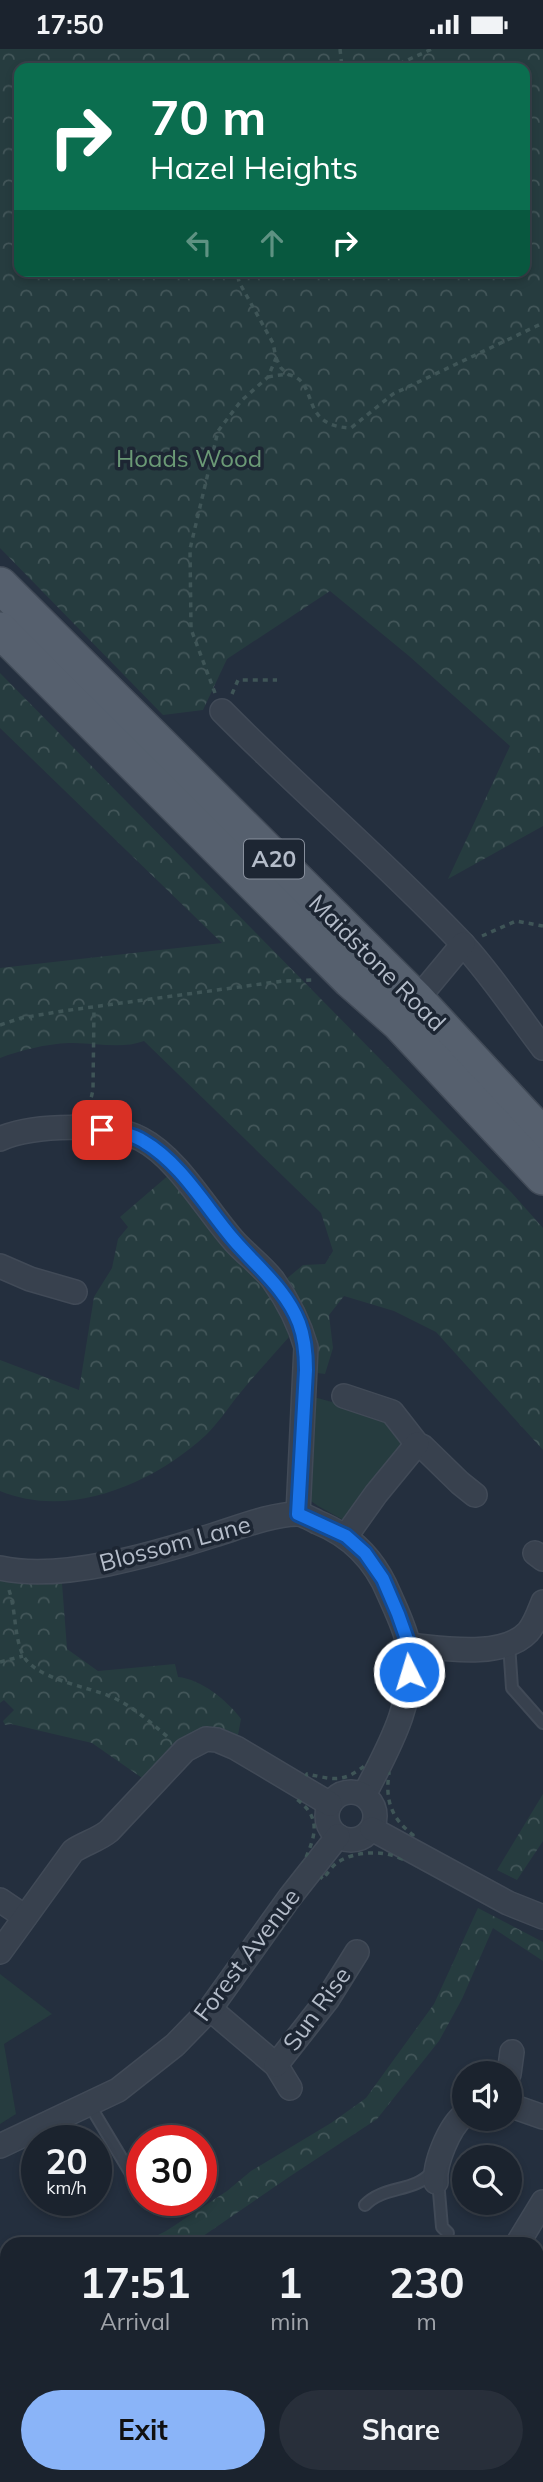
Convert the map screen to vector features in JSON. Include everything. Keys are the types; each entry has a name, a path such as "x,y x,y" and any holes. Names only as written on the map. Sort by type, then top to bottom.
{"main road":[{"name":"Maidstone Road","path":"0,585 407,1011 543,1136"},
{"name":"Maidstone Road","path":"0,630 350,980 407,1011 543,1177"}],"street":[{"path":"222,711 463,944 543,1048"},
{"path":"407,1011 463,944"},
{"path":"0,1139 14,1132 53,1128 120,1133 141,1139 159,1151 234,1240 272,1279 298,1321 306,1347 298,1514 346,1536 365,1553 383,1579 409,1645 407,1696 393,1737 365,1795"},
{"path":"0,1266 30,1279 75,1292"},
{"path":"344,1396 392,1412 417,1444 424,1447 475,1495"},
{"path":"346,1536 417,1444"},
{"name":"Blossom Lane","path":"1,1568 14,1571 56,1570 103,1565 162,1551 259,1522 298,1514"},
{"path":"409,1645 464,1650 494,1649 526,1634 543,1602"},
{"path":"0,1952 73,1851 109,1831 185,1750 206,1739 217,1740 236,1748 330,1804"},
{"path":"345,1792 365,1795 375,1811 372,1829 355,1840 338,1836 328,1822 330,1804 345,1792"},
{"path":"372,1829 508,1903 543,1917"},
{"name":"Forest Avenue","path":"0,2146 118,2089 148,2068 210,2009 338,1836"},
{"path":"0,1899 25,1917"},
{"name":"Sun Rise","path":"276,2065 327,2000 357,1952"},
{"name":"Sun Rise","path":"210,2009 276,2065 290,2088"},
{"path":"522,2110 543,2117"},
{"path":"435,2176 452,2130"},
{"path":"522,2237 543,2202"}],"lane":[{"path":"509,1644 512,1688 543,1723"},
{"path":"89,2104 126,2165"},
{"path":"365,2206 375,2196 384,2192 419,2184 435,2176 442,2227 448,2233"}],"path":[{"path":"401,63 432,49"},
{"path":"238,277 272,343 281,368 301,381 316,414 322,421 335,427 351,428 393,394 543,323"},
{"path":"222,711 191,629 190,549 218,431 241,401 268,377 276,358"},
{"path":"268,377 289,375"},
{"path":"222,711 238,680 277,680"},
{"path":"463,944 516,921 543,926"},
{"path":"0,1025 21,1018 284,981 350,980"},
{"path":"80,1129 93,1090 94,1007"},
{"path":"1,1568 13,1604 23,1656 35,1668 69,1684 111,1697 138,1711 185,1750"},
{"path":"0,1662 23,1656"},
{"path":"307,1774 339,1780 354,1774 368,1763"},
{"path":"389,1773 388,1800 393,1815 401,1826 413,1835"},
{"path":"295,1798 309,1808 313,1822 313,1841 304,1862"},
{"path":"323,1879 338,1862 355,1856 374,1852 391,1853 402,1859"}],"green space":[{"name":"Hoads Wood","path":"0,49 543,49 543,826 448,879 510,746 409,656 330,591 227,659 203,710 163,715 0,548"},
{"path":"0,673 511,1192 543,1228 543,1450 436,1332 394,1311 344,1296 329,1315 333,1348 325,1374 318,1373 309,1324 285,1280 303,1265 325,1264 333,1251 321,1213 144,1041 126,1045 51,1045 0,1058 0,968 222,943 0,728"},
{"path":"170,1174 266,1291 280,1313 289,1337 206,1435 162,1468 110,1492 82,1499 27,1499 0,1491 0,1360 79,1390 94,1297 112,1268 118,1239 128,1227 120,1217"},
{"path":"314,1397 390,1418 404,1445 347,1522 311,1501 312,1463 307,1462"},
{"path":"0,1580 62,1583 67,1649 98,1671 175,1664 178,1677 205,1686 236,1712 241,1719 238,1735 222,1729 207,1728 195,1731 173,1746 145,1780 92,1743 11,1724 5,1725 3,1721 14,1710 4,1700 0,1703"},
{"path":"543,1794 543,1841 517,1880 497,1870"},
{"path":"478,1908 543,1942 543,1961 493,1928 462,1999 439,2041 377,2119 202,2237 154,2237 189,2216 217,2216 217,2198 251,2171 331,2123 366,2098 434,2004"},
{"path":"0,1974 52,2014 4,2044 16,2114 0,2124"}],"route":[{"path":"102,1130 141,1139 159,1151 234,1240 272,1279 298,1321 306,1347 306,1370 298,1514 346,1536 365,1553 383,1579 398,1614 409,1645 409,1672"}]}
